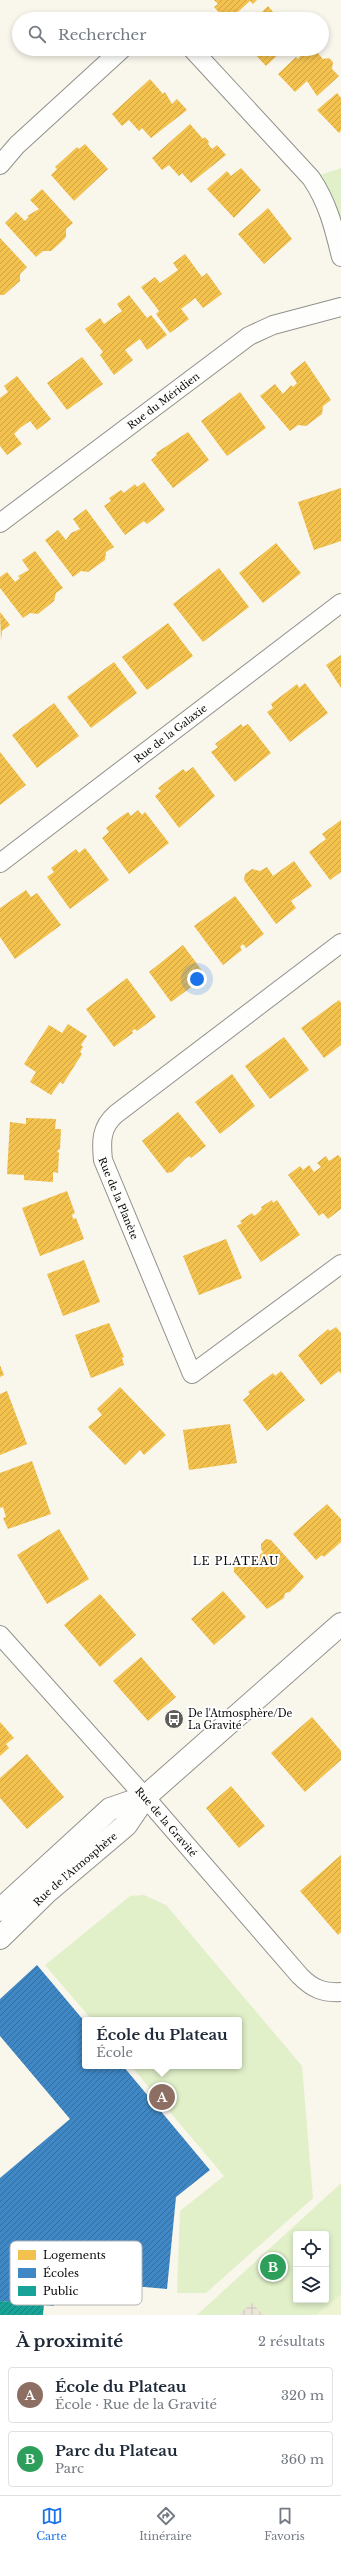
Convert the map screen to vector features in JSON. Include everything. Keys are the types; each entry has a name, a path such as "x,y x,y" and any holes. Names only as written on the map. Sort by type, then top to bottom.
{"street":[{"path":"0,165 17,145 114,56"},
{"path":"198,56 311,178 323,196 330,212 341,257"},
{"name":"Rue du Méridien","path":"0,523 249,336 273,325 341,307"},
{"name":"Rue de la Galaxie","path":"0,863 341,603"},
{"name":"Rue de la Planète","path":"341,943 116,1114 106,1123 101,1141 103,1160 192,1374 341,1264"},
{"name":"Rue de l'Atmosphère","path":"0,1938 48,1891 126,1825 145,1797 341,1624"},
{"name":"Rue de la Gravité","path":"0,1635 145,1797 300,1976 311,1987 326,1993 341,1992"},
{"name":"Rue de l'Atmosphère","path":"0,1910 110,1809 145,1797"}],"green space":[{"path":"341,168 341,257 311,178"},
{"path":"144,1895 166,1905 302,2066 313,2198 206,2293 177,2293 180,2211 224,2176 134,2069 242,2069 242,2017 89,2017 45,1965 130,1896"},
{"path":"341,2183 341,2315 197,2315"},
{"path":"341,2294 341,2315 316,2315"}],"shaded area":[{"path":"252,2303 263,2315 238,2315"}],"building: Logements":[{"path":"214,0 257,0 253,4 250,1 238,12 219,12 214,7 218,4"},
{"path":"268,6 273,12 262,12"},
{"path":"257,56 277,56 266,66"},
{"path":"300,56 320,56 323,59 329,58 333,62 332,69 339,76 317,96 307,81 295,92 278,74 296,57 298,59"},
{"path":"150,79 163,94 165,92 172,104 177,99 187,110 151,138 142,128 139,131 129,120 122,126 112,114"},
{"path":"337,93 341,98 341,131 339,133 317,110"},
{"path":"190,124 203,139 205,137 212,149 217,145 226,155 191,183 182,173 179,176 169,165 162,170 152,158"},
{"path":"85,144 108,169 74,201 51,175 57,169 55,167 77,147 79,149"},
{"path":"241,168 261,190 234,218 207,189 227,171 231,176"},
{"path":"42,189 73,223 66,229 66,237 59,244 51,251 43,251 36,257 5,223 16,212 25,221 29,217 27,216 39,209 30,200"},
{"path":"268,208 292,239 264,264 238,234"},
{"path":"0,238 27,267 20,274 20,281 4,295 0,295"},
{"path":"185,254 202,277 207,273 222,294 203,308 195,298 181,309 189,319 170,333 156,314 159,311 141,287 155,277 160,283 178,270 173,263"},
{"path":"129,295 147,318 151,315 167,335 147,350 140,339 125,350 133,360 114,375 100,355 103,352 85,329 100,318 104,324 122,311 117,304"},
{"path":"82,357 103,384 67,410 47,383"},
{"path":"305,361 331,400 323,406 322,414 306,426 298,425 290,431 260,396 275,384 283,394 291,385 293,387 297,383 290,373"},
{"path":"17,376 51,419 37,430 30,421 20,428 14,434 22,444 7,455 0,446 0,398 8,392 4,386"},
{"path":"240,392 266,428 227,456 201,421"},
{"path":"188,432 209,460 173,488 151,460 157,455 156,453"},
{"path":"144,482 165,510 147,524 144,521 125,535 104,506 111,501 109,498 121,490 124,493 135,484 137,487"},
{"path":"341,488 341,541 314,550 298,502"},
{"path":"86,509 114,547 106,552 105,560 88,572 81,571 73,577 45,540 58,530 66,540 71,533 80,529 73,519"},
{"path":"276,543 301,573 263,603 239,573"},
{"path":"35,551 63,588 56,593 54,601 38,614 30,613 23,618 0,588 0,577 7,572 15,582 20,578 18,576 29,570 22,560"},
{"path":"219,568 249,607 203,642 173,604"},
{"path":"0,612 10,625 2,631 1,641"},
{"path":"168,623 193,656 147,690 122,657"},
{"path":"341,655 341,688 326,665"},
{"path":"114,662 137,693 91,728 67,697"},
{"path":"305,683 328,713 290,742 267,712 273,708 271,704 297,684 299,688"},
{"path":"54,703 79,736 37,768 12,735"},
{"path":"241,724 243,727 248,724 271,753 235,782 211,752 218,747 215,744"},
{"path":"0,752 26,785 0,805"},
{"path":"193,767 215,796 179,828 155,796 161,791 158,788 183,769 186,772"},
{"path":"138,810 142,815 145,812 169,843 129,874 102,838 109,832 106,828 128,812 131,816"},
{"path":"341,820 341,872 330,880 309,852 326,839 322,834"},
{"path":"85,848 109,880 70,909 47,877 54,872 51,868 76,849 79,853"},
{"path":"294,861 312,886 291,901 296,908 276,924 244,880 245,874 252,869 260,871 267,867 273,876"},
{"path":"26,890 31,897 37,893 61,925 15,959 0,937 0,908"},
{"path":"235,896 264,934 246,948 243,944 240,947 242,950 223,965 194,926"},
{"path":"183,945 206,976 171,1002 149,972"},
{"path":"127,978 156,1017 137,1031 135,1029 132,1031 133,1033 114,1047 86,1009"},
{"path":"339,1000 341,1003 341,1045 324,1058 301,1028"},
{"path":"68,1024 87,1036 81,1045 83,1047 80,1052 82,1054 63,1084 60,1082 51,1095 30,1082 36,1072 24,1064 49,1025 62,1033"},
{"path":"284,1037 309,1070 270,1099 245,1066"},
{"path":"232,1074 255,1106 220,1134 195,1102"},
{"path":"178,1112 206,1146 191,1158 189,1156 185,1159 172,1172 167,1173 142,1141"},
{"path":"26,1118 56,1119 55,1129 61,1129 60,1149 57,1151 59,1153 58,1173 53,1172 53,1182 24,1180 24,1175 7,1174 10,1122 26,1124"},
{"path":"338,1155 341,1158 341,1209 328,1219 323,1213 319,1216 288,1175 300,1166 303,1170 309,1165 314,1172 321,1167 317,1163 326,1156 329,1161"},
{"path":"67,1191 75,1213 72,1215 73,1219 76,1218 84,1239 40,1256 22,1208"},
{"path":"272,1200 273,1203 277,1200 300,1235 261,1262 237,1226 242,1223 240,1221 252,1213 254,1216 262,1209 261,1207"},
{"path":"226,1239 242,1278 199,1295 183,1256"},
{"path":"84,1260 100,1302 63,1316 47,1274"},
{"path":"109,1323 124,1357 122,1358 124,1365 91,1378 75,1335"},
{"path":"336,1327 341,1333 341,1374 339,1371 321,1385 298,1355 328,1329 330,1331"},
{"path":"0,1365 4,1375 0,1377"},
{"path":"281,1371 305,1400 267,1431 243,1400 250,1394 248,1392 273,1373 275,1376"},
{"path":"120,1387 166,1435 144,1455 140,1450 125,1465 88,1427 102,1415 97,1409"},
{"path":"7,1391 27,1444 0,1455 0,1394"},
{"path":"230,1424 237,1463 189,1470 183,1430"},
{"path":"32,1461 51,1514 8,1529 3,1518 6,1517 3,1507 0,1508 0,1473"},
{"path":"327,1504 341,1519 341,1542 324,1557 322,1555 316,1560 293,1534"},
{"path":"59,1529 89,1579 47,1604 17,1555"},
{"path":"266,1539 271,1540 304,1577 290,1592 285,1593 284,1598 267,1609 234,1572 234,1567 239,1563 247,1566 263,1552 261,1549 261,1544"},
{"path":"223,1591 246,1617 214,1645 191,1619"},
{"path":"100,1594 136,1635 100,1667 64,1625"},
{"path":"141,1657 176,1697 148,1721 113,1681"},
{"path":"312,1717 341,1751 341,1760 305,1792 271,1753"},
{"path":"0,1722 14,1738 6,1744 9,1748 0,1756"},
{"path":"27,1754 64,1797 27,1829 0,1798 0,1778"},
{"path":"231,1786 265,1826 239,1848 206,1808"},
{"path":"341,1855 341,1932 338,1935 300,1891"}],"building: Écoles":[{"path":"37,1965 82,2018 82,2069 126,2069 210,2170 176,2197 167,2289 142,2287 142,2241 10,2241 10,2302 0,2301 0,2178 70,2119 0,2036 0,1999"}],"building: Public":[{"path":"0,2301 10,2302 10,2305 44,2305 43,2315 0,2315"}],"place":[{"name":"De l'Atmosphère/De La Gravité","path":"174,1719"},
{"name":"École du Plateau","path":"162,2097"},
{"name":"Parc du Plateau","path":"273,2267"}],"district":[{"name":"LE PLATEAU","path":"236,1561"}]}
